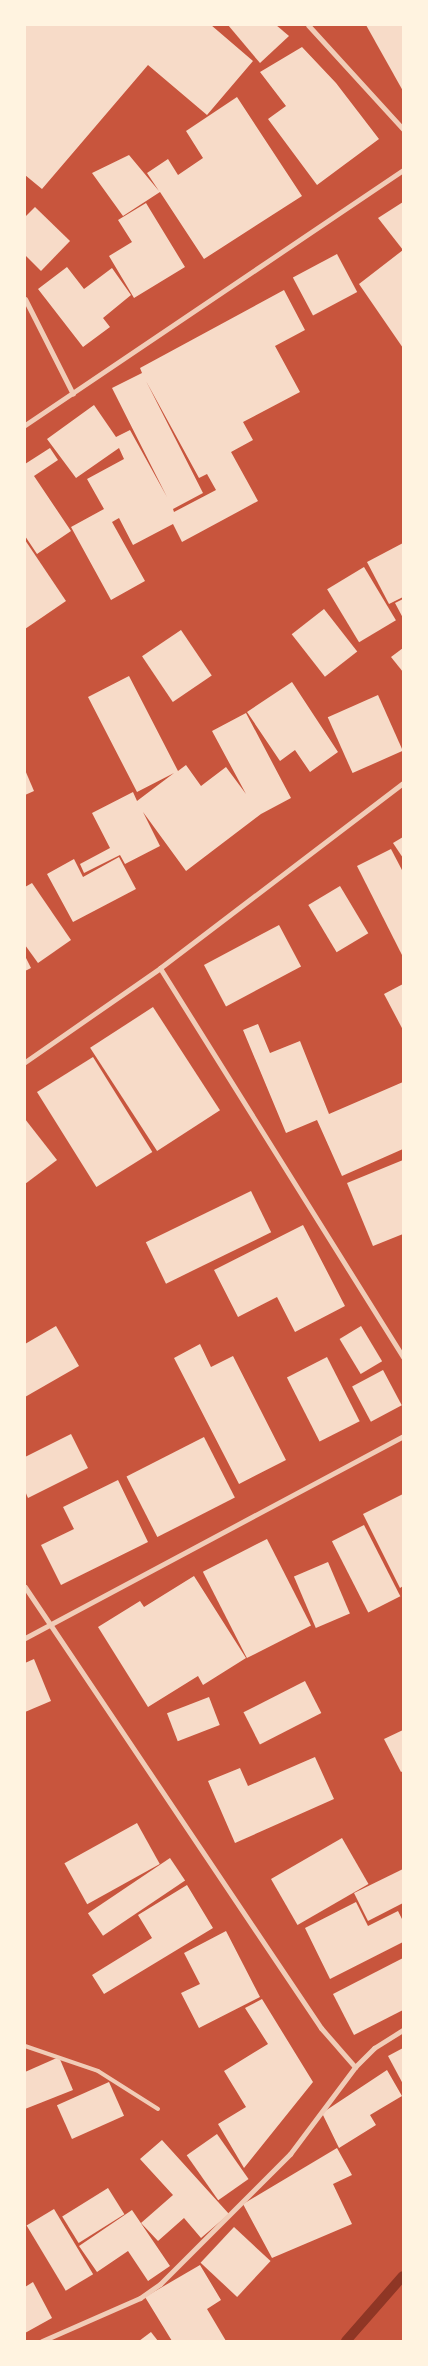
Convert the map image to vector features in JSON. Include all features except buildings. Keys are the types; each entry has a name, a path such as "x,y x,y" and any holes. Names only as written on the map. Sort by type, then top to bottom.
{"street":[{"path":"308,25 403,129"},
{"path":"25,425 403,170"},
{"path":"25,298 73,394"},
{"path":"25,1062 160,968 403,783"},
{"path":"160,968 403,1358"},
{"path":"25,1638 403,1436"},
{"path":"25,1587 315,2020 355,2067"},
{"path":"42,2341 140,2298 160,2284 290,2154 355,2067 374,2048 403,2030"}],"lane":[{"path":"25,2046 98,2071 158,2109"}],"waterway":[{"path":"346,2341 403,2276"}]}
